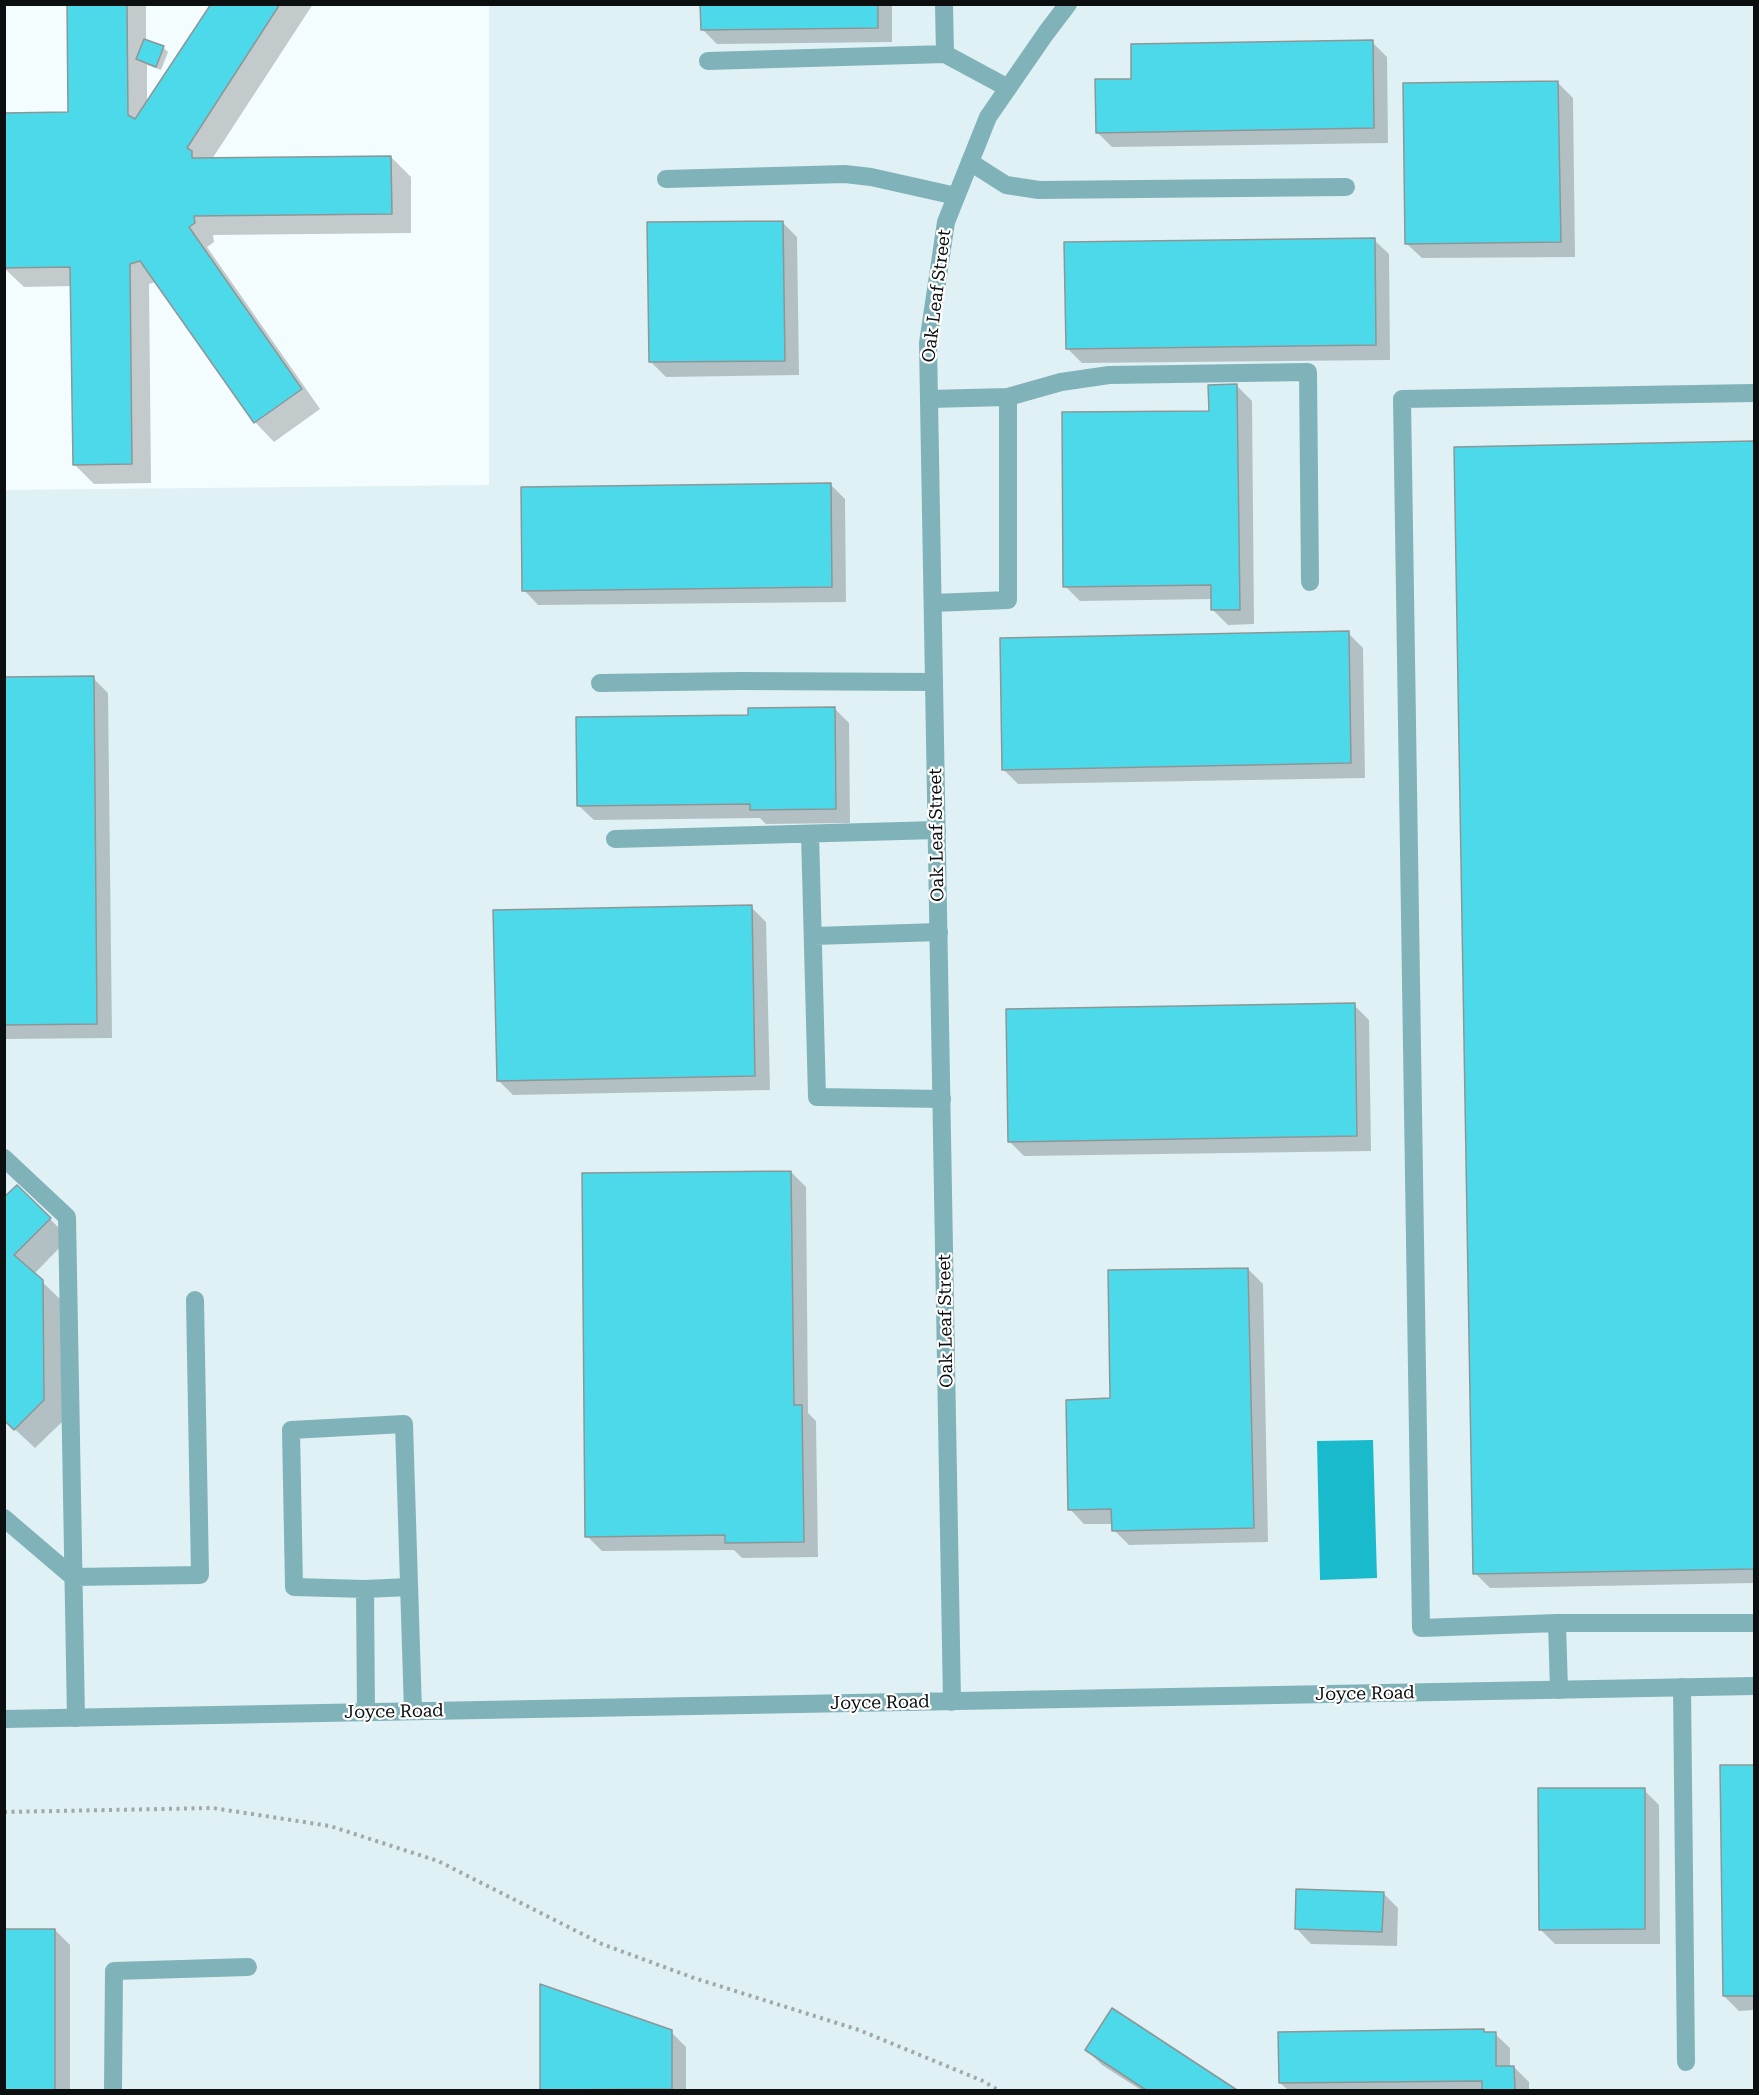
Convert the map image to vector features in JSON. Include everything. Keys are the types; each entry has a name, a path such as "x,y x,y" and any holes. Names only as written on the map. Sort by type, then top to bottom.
{"street":[{"path":"944,4 945,54"},
{"name":"Oak Leaf Street","path":"952,1702 928,343 946,222 988,117 1068,4"},
{"path":"708,61 945,54 1008,88"},
{"path":"970,162 1006,185 1039,190 1346,187"},
{"path":"666,179 845,174 871,177 956,196"},
{"path":"929,399 1008,397 1061,382 1109,375 1308,372 1310,582"},
{"path":"1755,393 1402,399 1421,1628 1557,1623 1755,1623"},
{"path":"933,603 1008,600 1008,397"},
{"path":"600,683 934,682"},
{"path":"615,839 937,830"},
{"path":"810,834 817,1097 942,1099"},
{"path":"814,936 939,932"},
{"path":"4,1158 67,1217 76,1718"},
{"path":"4,1518 73,1577 200,1575 195,1300"},
{"path":"409,1587 365,1589 294,1587 291,1430 404,1424 413,1712"},
{"path":"365,1589 366,1713"},
{"path":"1557,1623 1559,1690"},
{"name":"Joyce Road","path":"4,1719 1755,1686"},
{"path":"1682,1687 1686,2062"},
{"path":"113,2091 114,1971 248,1967"}],"path":[{"path":"4,1812 213,1808 330,1826 438,1861 602,1944 694,1978 859,2030 983,2081 998,2091"}],"shaded area":[{"path":"489,5 1754,5 1754,2090 5,2090 4,490 489,485"}],"water":[{"path":"1373,1440 1377,1578 1320,1580 1317,1441"}],"building":[{"path":"67,4 127,4 128,115 135,119 211,4 280,4 187,148 192,151 192,158 391,156 392,214 194,216 195,223 189,227 302,389 254,423 140,261 130,264 132,464 73,465 70,267 4,268 4,113 68,112"},
{"path":"700,4 878,4 878,28 701,30"},
{"path":"144,39 164,46 156,67 136,59"},
{"path":"1373,40 1374,128 1096,133 1095,79 1131,79 1131,44"},
{"path":"1558,81 1561,242 1405,244 1403,83"},
{"path":"783,221 785,361 649,362 647,222"},
{"path":"1375,238 1376,345 1066,349 1064,242"},
{"path":"1237,384 1240,610 1211,610 1211,585 1063,587 1062,412 1209,411 1208,385"},
{"path":"1754,441 1754,1569 1473,1574 1454,447"},
{"path":"831,483 832,587 522,591 521,487"},
{"path":"1349,631 1351,763 1002,770 1000,638"},
{"path":"94,676 97,1024 4,1025 4,677"},
{"path":"835,707 836,809 750,810 750,804 577,806 576,717 748,715 748,708"},
{"path":"752,905 755,1076 497,1081 493,910"},
{"path":"1355,1003 1357,1136 1008,1142 1006,1009"},
{"path":"791,1171 794,1405 802,1405 804,1542 725,1543 725,1535 585,1537 582,1173"},
{"path":"17,1185 51,1218 14,1255 43,1280 44,1400 14,1430 4,1420 4,1197"},
{"path":"1248,1268 1254,1528 1112,1531 1111,1509 1068,1510 1066,1400 1110,1398 1108,1270"},
{"path":"1720,1765 1754,1765 1754,1996 1723,1996"},
{"path":"1538,1788 1645,1788 1645,1929 1539,1930"},
{"path":"1296,1889 1384,1892 1382,1932 1295,1929"},
{"path":"4,1929 55,1929 55,2090 4,2090"},
{"path":"540,1984 672,2030 672,2089 540,2090"},
{"path":"1112,2008 1237,2090 1146,2090 1085,2050"},
{"path":"1484,2029 1484,2032 1496,2032 1496,2066 1514,2066 1515,2090 1482,2090 1482,2081 1279,2083 1278,2032"}]}
